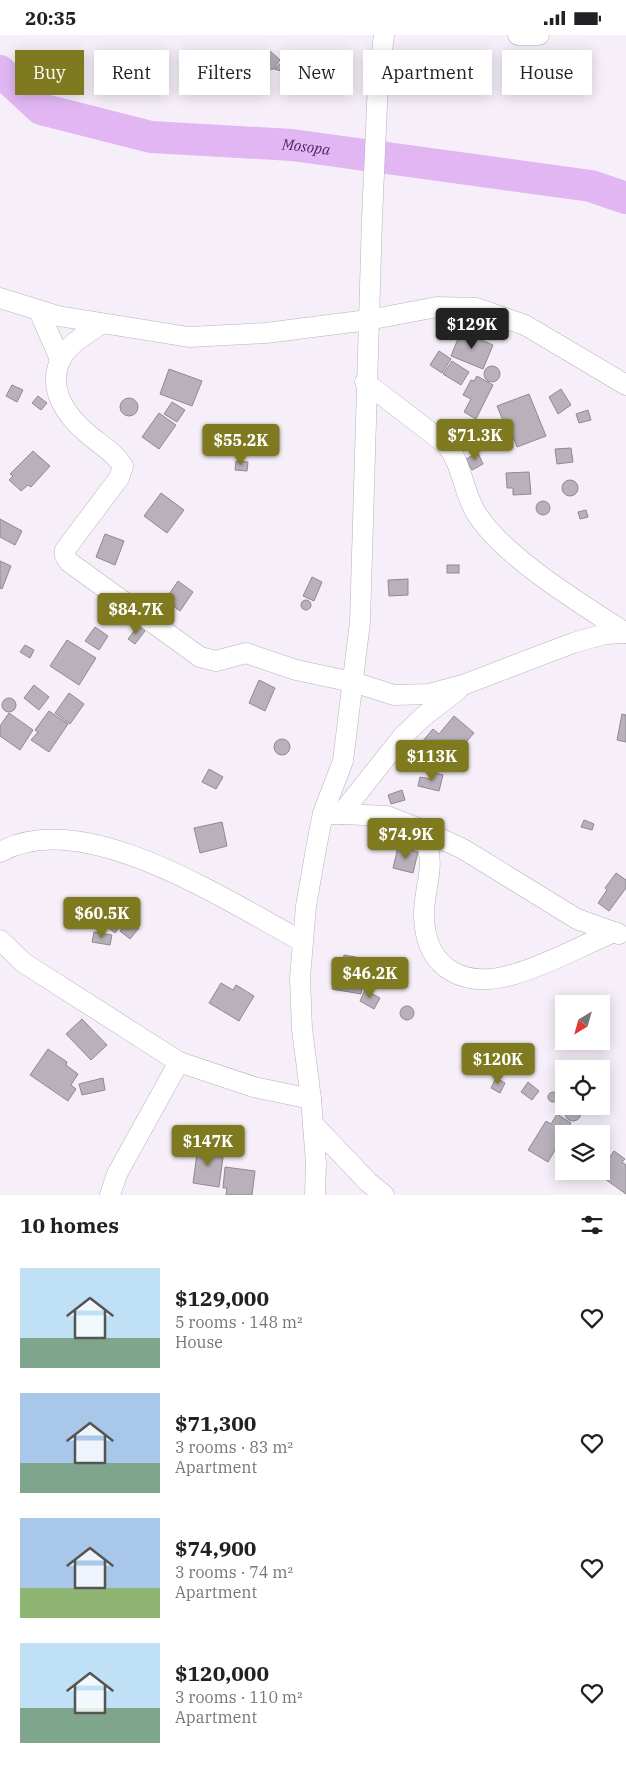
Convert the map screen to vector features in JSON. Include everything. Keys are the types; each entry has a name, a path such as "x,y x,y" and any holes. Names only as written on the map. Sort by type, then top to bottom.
{"street":[{"path":"314,1195 316,1163 302,1020 300,978 302,941 306,906 332,814 343,761 360,622 372,219 378,83 384,35"},
{"path":"518,35 539,35"},
{"path":"0,298 39,311 101,324 190,337 227,337 368,320 438,307 476,308 525,325 626,385"},
{"path":"39,311 60,359 56,390 60,401 76,424 118,458 123,466 119,477 65,550 65,556 69,562 200,657 216,661 246,653 296,670 353,682 394,695 429,694 463,685 573,643 605,633 626,633"},
{"path":"60,359 79,339 101,324"},
{"path":"366,382 447,445 456,457 475,510 487,527 513,553 561,590 626,633"},
{"path":"332,814 403,736 424,716 463,685"},
{"path":"332,814 387,816 418,828 463,849 577,919 620,934"},
{"path":"418,828 428,848 430,863 424,915 427,941 438,962 454,973 479,979 515,975 620,934"},
{"path":"0,853 28,843 54,839 76,840 139,856 302,941"},
{"path":"0,940 24,963 179,1062 254,1087 311,1099"},
{"path":"110,1195 118,1174 179,1062"},
{"path":"313,1124 368,1182 384,1195"}],"building":[{"path":"270,51 280,60 272,70 270,69"},
{"path":"280,64 280,71 274,69"},
{"path":"461,331 493,345 483,369 451,356"},
{"path":"439,351 451,359 442,373 430,365"},
{"path":"452,361 469,372 461,385 443,374"},
{"path":"489,366 495,366 500,371 498,380 489,382 484,377 484,371"},
{"path":"169,369 202,381 192,406 160,394"},
{"path":"477,376 493,385 476,419 464,412 471,399 463,395 471,380 474,381"},
{"path":"12,385 23,390 17,402 6,396"},
{"path":"561,389 571,405 558,414 549,397"},
{"path":"529,394 546,436 517,447 514,439 511,440 497,406"},
{"path":"38,396 47,403 41,410 32,403"},
{"path":"129,398 135,401 138,407 135,413 129,416 123,413 120,407 123,401"},
{"path":"172,402 185,410 177,422 164,414"},
{"path":"588,410 591,420 579,423 576,414"},
{"path":"159,413 176,425 159,449 142,437"},
{"path":"571,448 573,462 557,464 555,449"},
{"path":"33,451 50,466 31,487 28,485 21,491 9,480 13,476 10,474"},
{"path":"478,453 483,464 472,470 466,459"},
{"path":"236,461 248,462 247,471 235,470"},
{"path":"529,472 531,494 513,495 513,488 507,488 506,473"},
{"path":"567,480 573,480 578,485 576,494 567,496 562,491 562,485"},
{"path":"161,493 184,510 167,533 144,516"},
{"path":"543,501 548,503 550,508 548,513 543,515 538,513 536,508 538,503"},
{"path":"586,510 588,517 580,519 578,512"},
{"path":"0,519 22,531 15,545 0,537"},
{"path":"105,534 124,541 115,565 96,557"},
{"path":"0,561 11,566 2,589 0,588"},
{"path":"447,565 459,565 459,573 447,573"},
{"path":"312,577 322,582 314,601 303,596"},
{"path":"408,579 408,595 389,596 388,580"},
{"path":"178,581 193,592 180,611 165,600"},
{"path":"306,600 311,605 306,610 301,605"},
{"path":"138,626 145,631 135,644 128,639"},
{"path":"95,627 108,636 99,650 85,641"},
{"path":"67,640 96,658 79,685 50,666"},
{"path":"25,645 34,650 30,658 20,652"},
{"path":"259,680 275,688 265,711 249,703"},
{"path":"34,685 49,697 39,710 24,698"},
{"path":"69,693 84,704 70,724 55,713"},
{"path":"6,698 12,698 16,705 12,712 6,712 2,708 2,702"},
{"path":"49,711 68,724 49,752 31,740 38,732 35,730"},
{"path":"9,713 33,730 20,750 0,736 0,726"},
{"path":"622,714 626,715 626,742 617,740"},
{"path":"454,716 474,733 446,765 421,743 433,729 439,734"},
{"path":"282,739 290,747 282,755 274,747"},
{"path":"209,769 223,777 216,789 202,782"},
{"path":"433,772 443,775 439,791 418,786 420,777 431,779"},
{"path":"402,790 405,800 391,804 388,795"},
{"path":"584,820 594,824 592,830 581,827"},
{"path":"222,822 227,846 200,853 194,828"},
{"path":"398,847 418,852 413,873 393,868"},
{"path":"616,873 626,880 626,888 609,911 598,903 607,890 605,888"},
{"path":"103,899 126,917 115,933 95,918 101,911 96,908"},
{"path":"129,920 139,928 130,939 120,931"},
{"path":"94,932 112,935 110,945 92,942"},
{"path":"344,955 366,959 361,994 332,989 334,974 340,975"},
{"path":"370,964 394,970 390,987 377,984 378,977 368,974"},
{"path":"221,983 233,990 236,985 254,996 239,1021 209,1003"},
{"path":"365,990 380,998 374,1009 360,1001"},
{"path":"407,1006 412,1008 414,1013 412,1018 407,1020 402,1018 400,1013 402,1008"},
{"path":"82,1019 107,1045 91,1060 66,1034"},
{"path":"48,1049 67,1062 66,1065 78,1074 71,1085 76,1089 68,1101 30,1075"},
{"path":"103,1078 105,1090 82,1095 79,1084"},
{"path":"496,1078 505,1083 500,1093 491,1088"},
{"path":"528,1082 539,1091 532,1100 521,1092"},
{"path":"555,1092 555,1102 551,1102 548,1099 548,1095"},
{"path":"556,1115 571,1123 570,1125 555,1125 555,1150 548,1162 528,1150 546,1121 551,1124"},
{"path":"566,1115 580,1115 573,1121"},
{"path":"198,1146 224,1150 219,1187 193,1183"},
{"path":"614,1151 625,1159 622,1162 626,1165 626,1194 606,1180 610,1180 610,1157"},
{"path":"225,1167 255,1171 252,1195 226,1195 227,1188 223,1188"}],"waterway":[{"name":"Mosopa","path":"0,71 41,109 151,137 292,145 591,186 626,198"}]}
